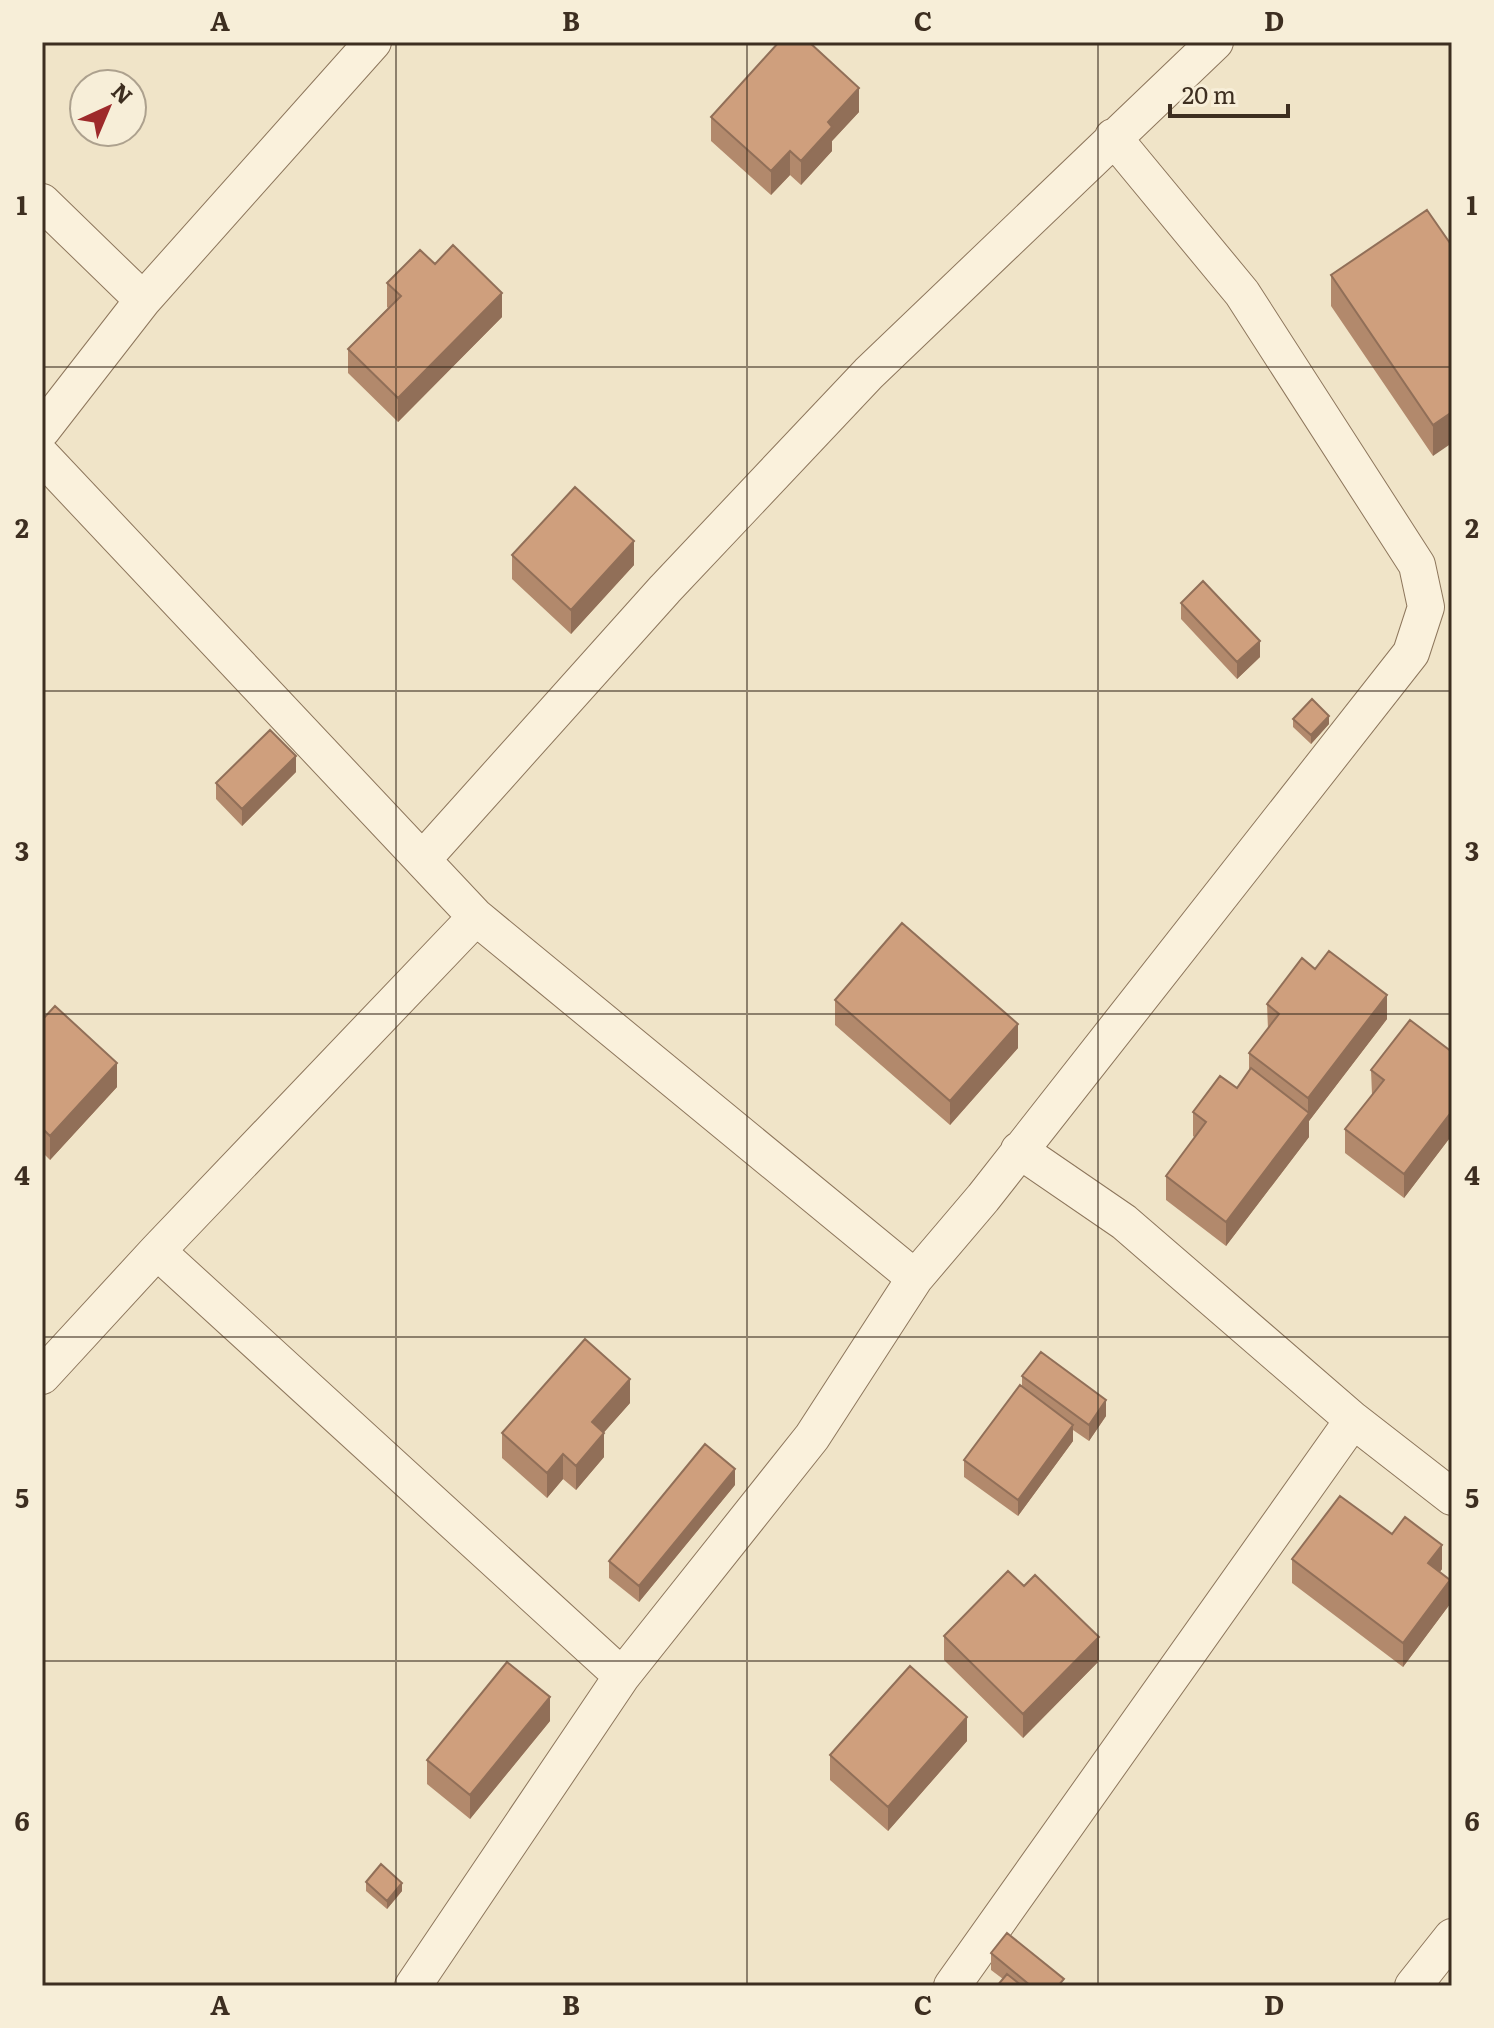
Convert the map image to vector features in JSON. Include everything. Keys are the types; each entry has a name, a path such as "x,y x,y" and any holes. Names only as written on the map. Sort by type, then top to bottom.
{"street":[{"path":"42,430 143,300 373,42"},
{"path":"423,859 665,589 869,373 1215,42"},
{"path":"413,1986 622,1676 812,1437 915,1278 983,1198 1411,653 1426,607 1417,565 1242,293 1113,137"},
{"path":"42,202 143,300"},
{"path":"42,456 476,917 915,1278"},
{"path":"42,1376 476,917"},
{"path":"1019,1150 1124,1222 1353,1420 1452,1497"},
{"path":"157,1251 622,1676"},
{"path":"952,1986 1353,1420"},
{"path":"1413,1986 1452,1937"}],"building":[{"path":"779,42 809,42 859,88 828,122 832,127 801,161 790,151 771,171 711,117"},
{"path":"1427,210 1452,246 1452,412 1433,425 1331,275"},
{"path":"453,245 502,293 398,398 348,349 401,296 387,283 420,250 435,264"},
{"path":"575,487 634,541 571,610 512,555"},
{"path":"1203,581 1260,641 1237,662 1181,603"},
{"path":"1312,699 1329,716 1311,735 1293,719"},
{"path":"270,730 296,756 242,809 216,783"},
{"path":"902,923 1018,1024 950,1101 835,1000"},
{"path":"1329,951 1387,995 1308,1098 1249,1053 1279,1014 1267,1004 1302,958 1315,969"},
{"path":"55,1006 117,1063 50,1136 42,1128 42,1020"},
{"path":"1410,1020 1452,1052 1452,1111 1404,1174 1345,1129 1384,1080 1371,1070"},
{"path":"1251,1068 1309,1113 1226,1222 1166,1176 1206,1122 1193,1112 1220,1076 1237,1088"},
{"path":"585,1339 630,1379 592,1422 604,1433 576,1466 563,1454 547,1473 502,1433"},
{"path":"1041,1352 1106,1400 1089,1425 1022,1376"},
{"path":"1020,1385 1073,1425 1018,1500 964,1460"},
{"path":"705,1444 735,1469 639,1586 609,1561"},
{"path":"1340,1496 1392,1534 1405,1517 1442,1545 1428,1563 1450,1580 1403,1643 1292,1559"},
{"path":"1008,1571 1024,1586 1035,1575 1099,1637 1023,1714 944,1636"},
{"path":"507,1662 550,1697 470,1795 427,1760"},
{"path":"910,1666 967,1717 888,1807 830,1755"},
{"path":"381,1864 402,1883 387,1901 366,1882"},
{"path":"1007,1933 1064,1979 1058,1986 1031,1986 991,1953"},
{"path":"1007,1974 1022,1986 997,1986"}]}
